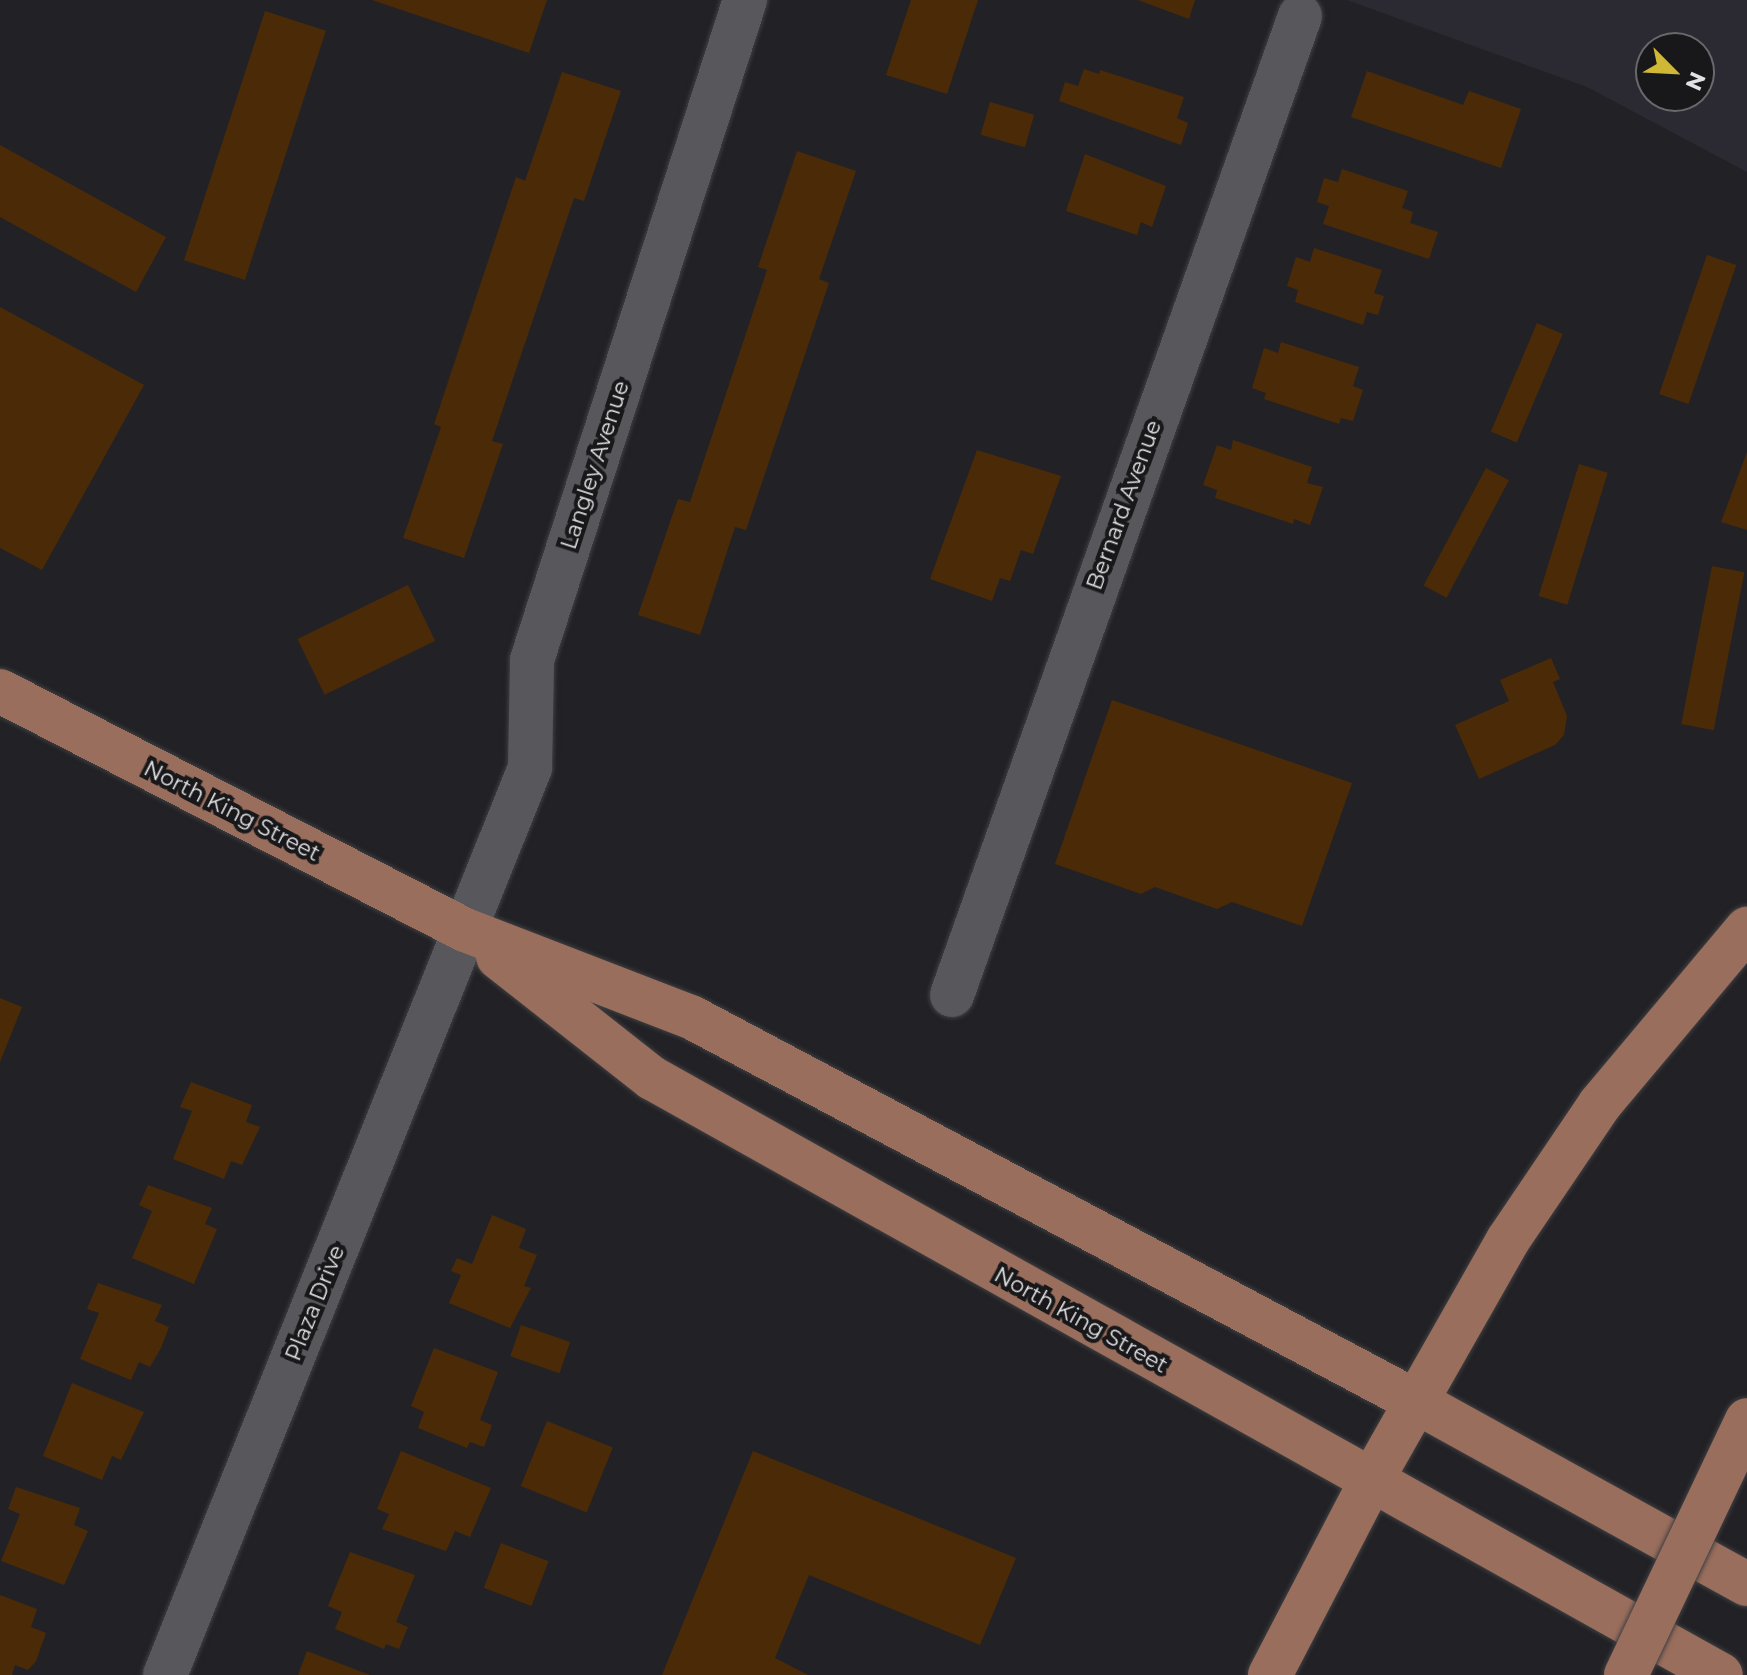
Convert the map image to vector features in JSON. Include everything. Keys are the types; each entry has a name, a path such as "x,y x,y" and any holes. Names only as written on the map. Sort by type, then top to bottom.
{"main road":[{"name":"North King Street","path":"0,691 465,930 691,1017 1415,1401 1747,1584"},
{"path":"1270,1675 1370,1483 1508,1240 1600,1104 1747,929"},
{"name":"North King Street","path":"465,930 652,1078 1370,1483 1721,1675"},
{"path":"1626,1675 1747,1420"}],"street":[{"name":"Langley Avenue","path":"465,930 530,768 532,660 745,0"},
{"name":"Bernard Avenue","path":"952,995 1300,16"},
{"name":"Plaza Drive","path":"165,1675 465,930"}],"shaded area":[{"path":"1347,0 1747,0 1747,172 1587,87"}],"building":[{"path":"372,0 547,0 529,53"},
{"path":"911,0 978,0 947,94 886,75"},
{"path":"1138,0 1195,0 1189,19"},
{"path":"265,11 326,31 245,280 184,260"},
{"path":"1084,69 1099,74 1100,70 1184,97 1177,118 1188,123 1181,145 1059,101 1065,82 1078,86"},
{"path":"1367,71 1463,105 1469,91 1521,109 1501,168 1351,117"},
{"path":"562,72 621,91 584,201 574,198 492,441 503,444 464,558 403,538 441,427 434,424 516,177 525,181"},
{"path":"990,102 1034,115 1025,147 981,135"},
{"path":"0,145 166,237 136,292 0,217"},
{"path":"797,151 856,171 819,279 829,283 746,530 735,527 700,635 638,615 678,499 690,502 767,270 758,267"},
{"path":"1085,154 1166,186 1152,227 1141,222 1137,235 1066,211"},
{"path":"1342,169 1408,191 1402,208 1413,212 1410,223 1438,232 1429,259 1323,224 1329,206 1317,202 1324,178 1338,182"},
{"path":"1314,248 1382,270 1374,293 1384,296 1378,315 1367,312 1363,325 1295,302 1298,290 1287,286 1296,257 1310,262"},
{"path":"1707,255 1736,265 1688,404 1659,394"},
{"path":"0,307 144,385 42,570 0,548"},
{"path":"1537,323 1563,334 1517,443 1491,432"},
{"path":"1281,342 1359,367 1353,386 1363,390 1353,421 1341,418 1339,424 1264,399 1266,393 1252,388 1264,348 1278,353"},
{"path":"1233,440 1312,467 1307,483 1323,487 1310,525 1294,519 1293,524 1215,498 1217,490 1203,485 1217,445 1231,450"},
{"path":"977,450 1061,476 1033,554 1021,550 1010,581 1000,578 992,601 930,579"},
{"path":"1747,452 1747,530 1721,522"},
{"path":"1579,464 1608,473 1567,605 1539,596"},
{"path":"1486,468 1509,480 1447,598 1424,585"},
{"path":"1712,566 1744,572 1714,730 1681,724"},
{"path":"408,585 435,641 325,695 297,639"},
{"path":"1551,658 1560,679 1553,682 1567,716 1564,735 1555,745 1479,779 1455,725 1509,701 1500,680"},
{"path":"1112,700 1352,783 1302,926 1232,902 1217,909 1155,887 1141,894 1055,864"},
{"path":"0,998 22,1007 0,1062"},
{"path":"191,1082 252,1105 246,1122 260,1127 242,1165 231,1161 224,1179 173,1159 192,1111 180,1107"},
{"path":"148,1185 212,1208 205,1224 217,1229 194,1284 132,1258 152,1211 139,1205"},
{"path":"492,1215 526,1229 519,1248 537,1255 524,1286 531,1288 510,1328 449,1303 461,1275 451,1271 457,1258 472,1264"},
{"path":"98,1283 162,1305 155,1321 169,1327 161,1348 150,1367 139,1362 131,1380 80,1359 99,1313 87,1309"},
{"path":"521,1325 570,1342 559,1373 510,1356"},
{"path":"434,1348 498,1372 480,1420 492,1425 484,1447 470,1442 467,1448 418,1428 424,1412 411,1406"},
{"path":"72,1383 144,1412 121,1460 112,1456 102,1480 43,1456"},
{"path":"547,1421 613,1448 587,1512 521,1486"},
{"path":"401,1451 491,1488 470,1537 455,1531 446,1551 382,1529 389,1514 377,1509"},
{"path":"753,1451 1016,1558 980,1645 809,1575 775,1658 808,1675 662,1675"},
{"path":"16,1487 80,1508 74,1525 88,1531 64,1585 1,1561 20,1514 8,1509"},
{"path":"501,1543 549,1561 531,1606 484,1588"},
{"path":"350,1552 415,1575 396,1622 408,1627 399,1649 386,1644 384,1649 335,1629 342,1612 328,1606"},
{"path":"0,1595 37,1609 31,1627 46,1633 36,1661 28,1670 15,1665 12,1675 0,1675"},
{"path":"307,1651 370,1675 298,1675"}]}
